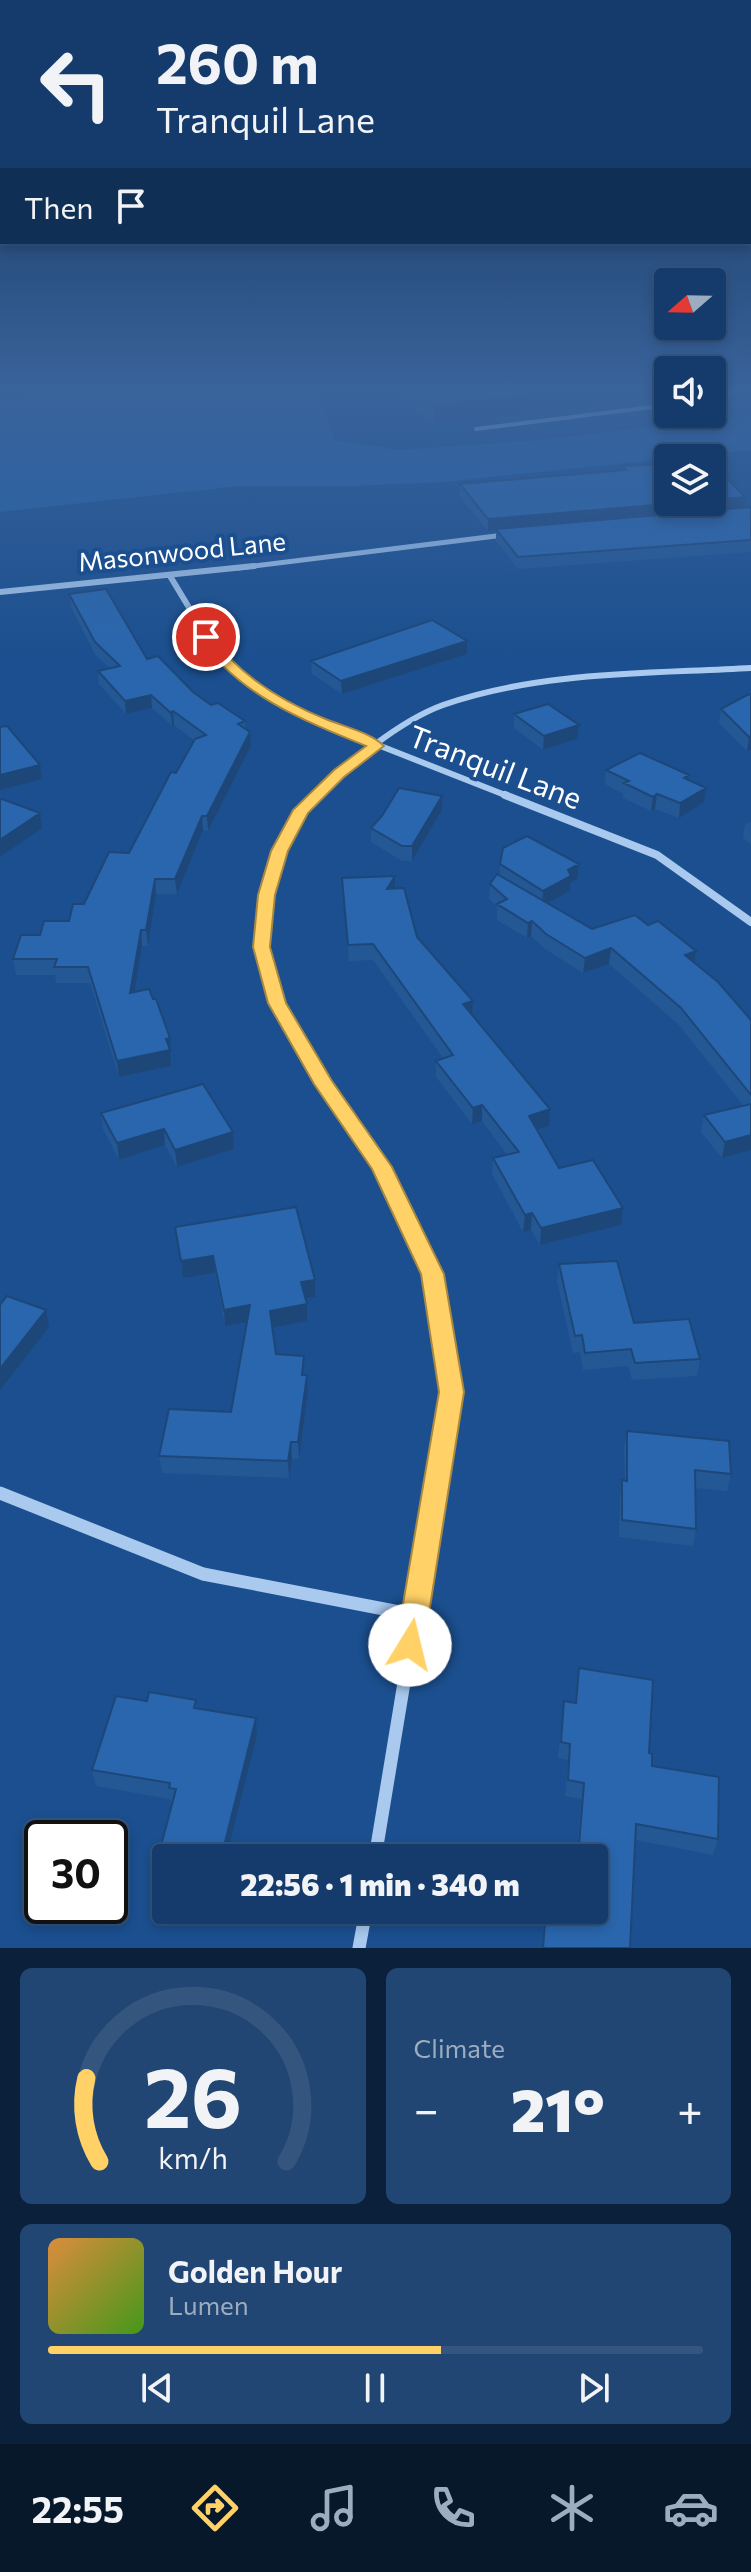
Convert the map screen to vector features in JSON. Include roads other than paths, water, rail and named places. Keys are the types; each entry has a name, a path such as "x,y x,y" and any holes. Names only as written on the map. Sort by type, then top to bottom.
{"street":[{"name":"Masonwood Lane","path":"0,592 170,576 510,534"},
{"name":"Tranquil Lane","path":"170,576 217,654 257,689 312,719 377,746 657,855 751,922"},
{"path":"377,1844 452,1392 432,1274 381,1167 324,1084 277,1003 262,947 266,895 279,851 301,810 339,773 404,726 441,706 508,688 582,678 751,668"},
{"path":"0,1493 203,1574 415,1615"},
{"path":"359,1948 363,1924"}]}
